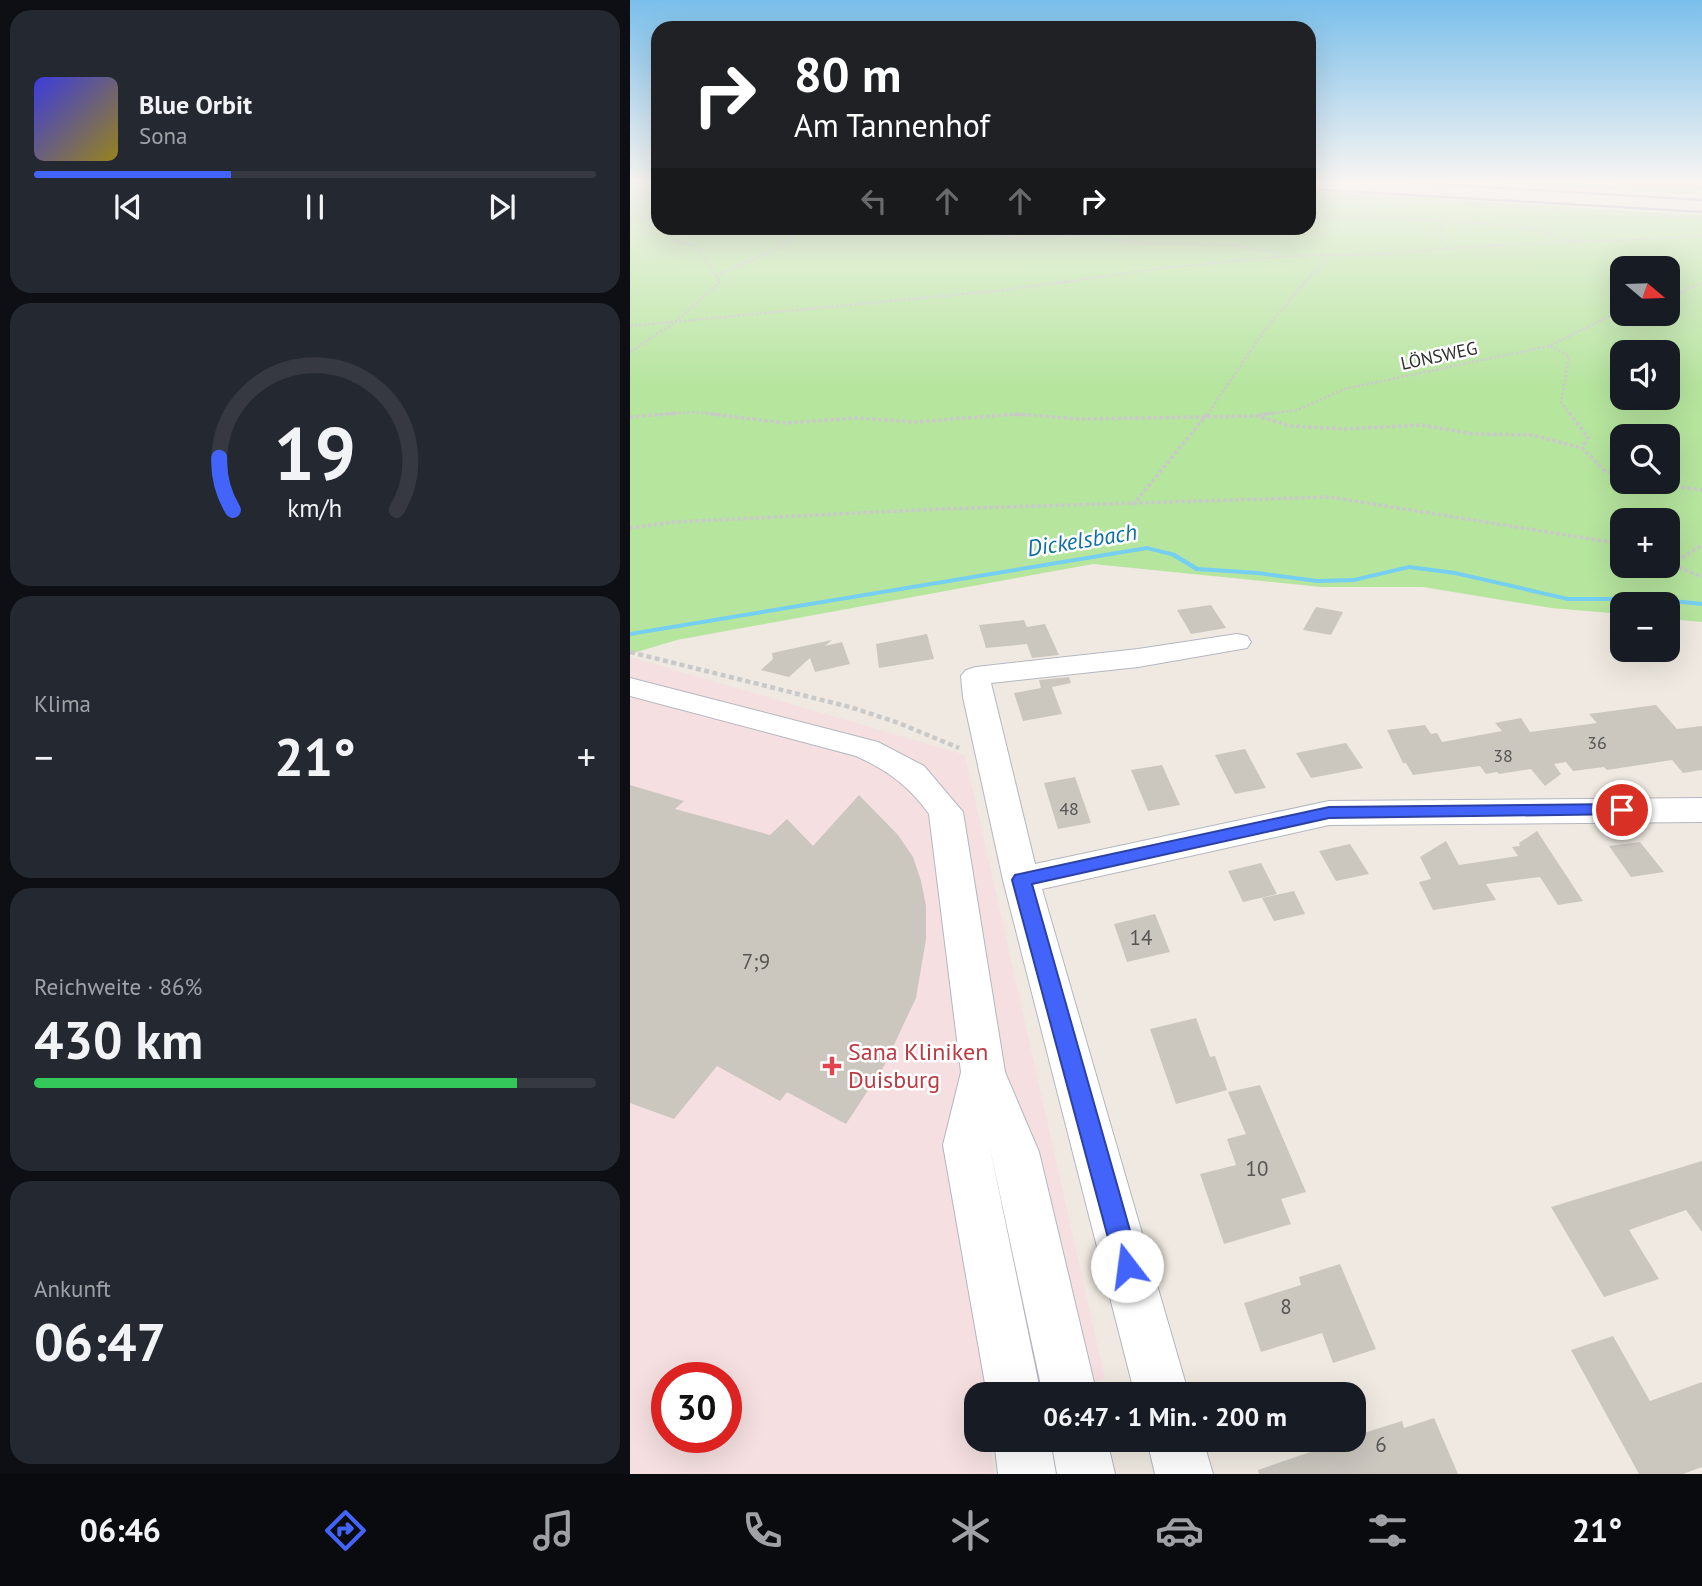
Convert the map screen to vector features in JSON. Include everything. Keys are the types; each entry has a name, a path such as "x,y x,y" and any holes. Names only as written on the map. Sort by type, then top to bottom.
{"street":[{"path":"1158,1382 1021,880 978,697 976,676 1138,658 1237,642"},
{"path":"630,687 867,749 901,763 922,781 947,812 983,1072 1016,1152 1067,1382"},
{"path":"1021,880 1329,813 1702,810"},
{"path":"983,1072 966,1145 1012,1382"},
{"path":"1024,1452 1027,1474"},
{"path":"1081,1452 1086,1474"},
{"path":"1178,1452 1184,1474"}],"path":[{"path":"630,352 675,322 696,300 722,282 699,249"},
{"path":"716,275 777,249"},
{"path":"1250,249 1288,256"},
{"path":"630,326 1005,290 1163,268 1288,256 1433,249"},
{"path":"1133,505 1205,418 1264,331 1294,293 1332,254"},
{"path":"1680,293 1702,283"},
{"name":"LÖNSWEG","path":"1257,416 1298,410 1344,388 1549,346 1610,316"},
{"path":"1549,346 1569,356 1561,403 1588,437 1582,447"},
{"path":"630,417 695,412 785,423 857,418 915,422 1017,414 1079,419 1257,416 1290,426 1345,429 1421,425 1473,434 1532,435 1582,447 1604,470 1610,472"},
{"path":"1680,487 1702,490"},
{"path":"630,528 674,522 940,509 1133,505 1330,496 1610,542"},
{"path":"1680,558 1702,545"},
{"path":"1680,568 1702,577"},
{"path":"630,652 850,707 896,722 993,761"}],"shaded area":[{"name":"Sana Kliniken Duisburg","path":"630,657 965,755 1105,1379 1096,1382 964,1382 964,1452 991,1452 995,1474 630,1474"}],"green space":[{"path":"630,249 1702,249 1702,622 1680,620 1680,592 1610,592 1610,613 1551,608 1423,587 1321,587 1093,564 677,640 630,654"}],"building":[{"path":"1211,605 1226,628 1191,634 1177,610"},
{"path":"1316,607 1343,612 1331,635 1303,630"},
{"path":"1024,620 1027,627 1045,624 1059,655 1032,658 1027,644 986,648 979,625"},
{"path":"927,634 934,659 879,668 876,644"},
{"path":"832,640 825,646 842,642 850,664 815,672 810,658 789,677 761,670 773,659 772,653"},
{"path":"1069,677 1071,683 1052,687 1062,714 1023,721 1014,693 1041,688 1039,680"},
{"path":"1656,705 1677,729 1702,726 1702,770 1683,773 1672,760 1607,770 1604,767 1573,771 1566,762 1554,764 1561,774 1545,786 1531,769 1486,774 1480,766 1413,775 1406,763 1403,763 1387,730 1425,725 1431,734 1437,733 1442,742 1502,731 1495,723 1521,718 1530,732 1597,723 1589,714"},
{"path":"1346,743 1363,768 1311,778 1296,753"},
{"path":"1245,749 1266,788 1235,794 1215,755"},
{"path":"1162,765 1180,805 1148,811 1131,770"},
{"path":"1075,777 1091,823 1058,829 1044,783"},
{"path":"630,785 684,801 675,809 770,835 787,819 813,846 859,795 898,835 913,857 926,906 926,939 916,998 884,1066 846,1124 787,1092 780,1101 717,1066 674,1119 630,1103"},
{"path":"1537,831 1583,901 1558,905 1540,877 1486,884 1496,900 1433,910 1419,882 1431,879 1420,857 1446,841 1459,865 1518,856 1512,847 1520,846 1519,843"},
{"path":"1640,842 1664,872 1631,877 1609,846"},
{"path":"1350,844 1369,874 1336,881 1319,851"},
{"path":"1261,863 1277,894 1243,902 1228,871"},
{"path":"1294,891 1305,914 1274,921 1262,898"},
{"path":"1155,914 1170,952 1127,962 1114,924"},
{"path":"1196,1018 1210,1057 1215,1056 1227,1090 1176,1104 1150,1029"},
{"path":"1260,1085 1306,1192 1281,1199 1291,1224 1224,1244 1200,1174 1236,1165 1227,1139 1246,1134 1228,1092"},
{"path":"1702,1161 1702,1232 1686,1210 1629,1230 1659,1279 1604,1297 1551,1207"},
{"path":"1340,1264 1376,1349 1333,1363 1322,1333 1261,1352 1244,1303 1301,1285 1299,1277"},
{"path":"1613,1336 1650,1401 1702,1382 1702,1467 1683,1474 1639,1474 1571,1350"},
{"path":"1434,1418 1458,1474 1259,1474 1258,1470 1310,1452 1366,1452 1366,1432 1402,1421 1404,1428"}],"waterway":[{"name":"Dickelsbach","path":"630,634 1147,548 1173,554 1196,569 1258,573 1317,581 1354,580 1409,567 1455,573 1568,599 1654,599 1702,604"}],"place":[{"name":"Sana Kliniken Duisburg","path":"832,1066"}],"route":[{"path":"1127,1266 1021,880 1329,813 1622,810"}]}
